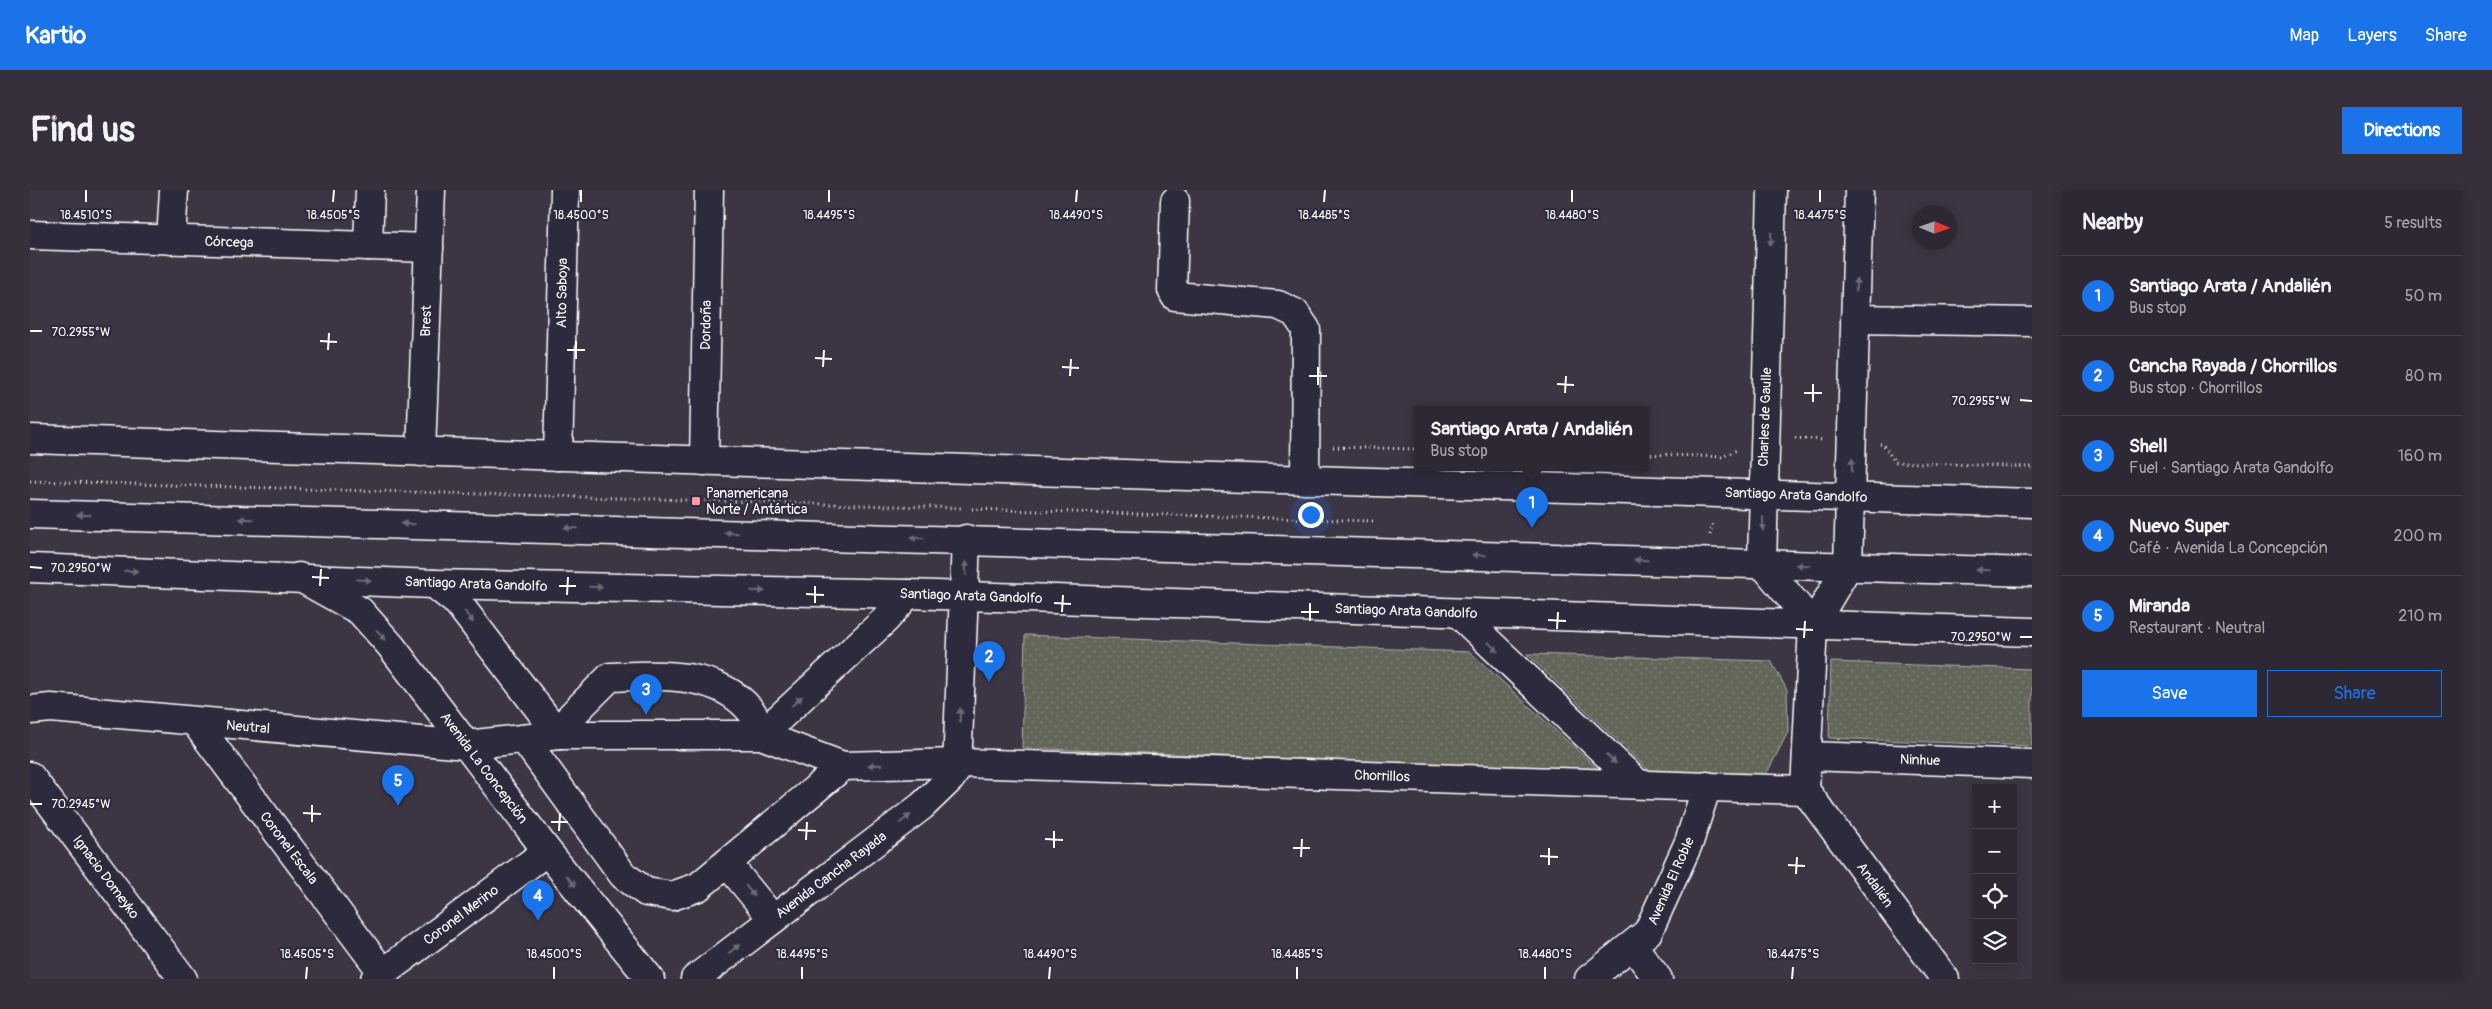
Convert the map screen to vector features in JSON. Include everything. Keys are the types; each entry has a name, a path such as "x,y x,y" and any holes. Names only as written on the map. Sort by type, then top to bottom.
{"street":[{"path":"171,240 174,190"},
{"path":"368,246 370,190"},
{"name":"Brest","path":"421,452 431,190"},
{"name":"Alto Saboya","path":"558,456 565,190"},
{"name":"Dordoña","path":"704,461 709,190"},
{"name":"Charles de Gaulle","path":"1762,564 1772,190"},
{"path":"1805,790 1813,625 1848,566 1858,190"},
{"path":"1175,201 1172,290 1175,296 1283,307 1295,313 1306,329 1305,480"},
{"name":"Córcega","path":"30,235 429,248"},
{"path":"1855,320 2032,322"},
{"name":"Santiago Arata Gandolfo","path":"30,440 2032,503"},
{"path":"30,514 2032,572"},
{"path":"959,763 966,596 966,540"},
{"path":"1762,564 1813,625"},
{"name":"Santiago Arata Gandolfo","path":"30,568 300,577 434,584 908,594 2032,632"},
{"name":"Avenida La Concepción","path":"300,577 360,611 391,646 547,851 650,979"},
{"path":"434,584 458,603 558,735 572,715 610,677 653,675 710,682 735,694 752,712 761,735 843,766 698,887 672,896 646,892 623,875 524,739"},
{"path":"761,735 884,620 908,594"},
{"path":"1458,613 1637,783"},
{"name":"Neutral","path":"30,710 51,708 466,745 558,735 761,735"},
{"name":"Coronel Escala","path":"195,722 379,976"},
{"name":"Ninhue","path":"1807,756 2032,764"},
{"name":"Chorrillos","path":"843,766 959,763 1637,783 1805,790"},
{"name":"Avenida Cancha Rayada","path":"696,979 922,806 951,778 959,763"},
{"name":"Ignacio Domeyko","path":"30,776 183,979"},
{"name":"Avenida El Roble","path":"1590,979 1648,932 1689,842 1707,786"},
{"name":"Andalién","path":"1805,790 1945,979"},
{"name":"Coronel Merino","path":"379,976 547,851"},
{"path":"727,862 773,920"},
{"path":"1633,946 1658,979"}],"path":[{"path":"1305,447 1414,448"},
{"path":"1649,454 1722,457"},
{"path":"30,481 1382,522"},
{"path":"1701,532 1711,532"}],"green space":[{"path":"1025,635 1470,652 1600,771 1022,748"},
{"path":"1527,654 1771,661 1787,690 1788,732 1766,775 1649,771"},
{"path":"1831,662 2032,669 2032,746 1829,738"}],"place":[{"name":"Panamericana Norte / Antártica","path":"696,501"},
{"name":"Santiago Arata / Andalién","path":"1532,528"},
{"name":"Cancha Rayada / Chorrillos","path":"989,682"},
{"name":"Shell","path":"646,715"},
{"name":"Miranda","path":"398,806"},
{"name":"Nuevo Super","path":"538,921"}]}
